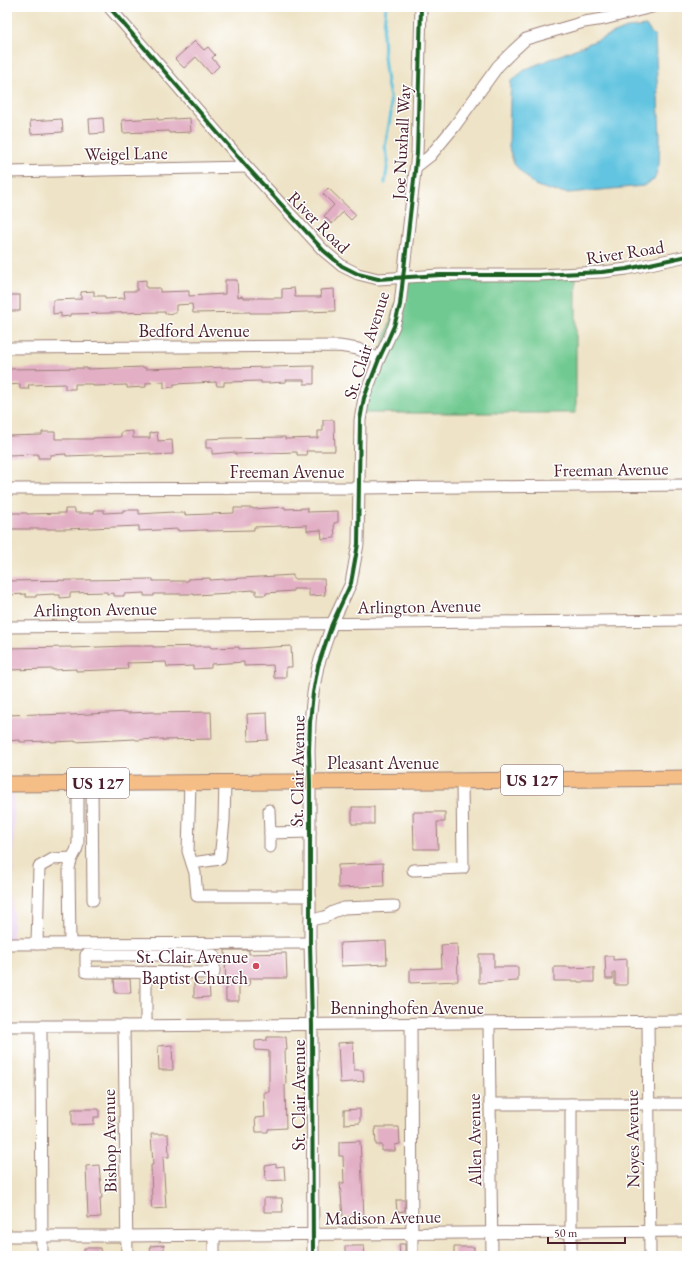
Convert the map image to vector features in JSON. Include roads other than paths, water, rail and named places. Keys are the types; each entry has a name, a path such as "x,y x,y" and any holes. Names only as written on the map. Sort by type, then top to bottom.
{"main road":[{"name":"Pleasant Avenue","path":"7,784 687,778"}],"street":[{"name":"River Road","path":"111,7 247,167 324,251 342,266 358,274 378,278 404,278 440,275 538,275 602,272 687,256"},
{"name":"Joe Nuxhall Way","path":"404,278 417,153 421,7"},
{"path":"416,167 430,156 454,127 498,66 526,39 584,22 604,19 652,7"},
{"name":"Weigel Lane","path":"7,172 247,167"},
{"name":"St. Clair Avenue","path":"313,1256 309,738 313,693 318,666 332,624 351,583 358,544 360,420 364,398 400,306 404,278"},
{"name":"Bedford Avenue","path":"7,348 339,346 358,349 379,359"},
{"name":"Freeman Avenue","path":"7,488 358,488 687,485"},
{"name":"Arlington Avenue","path":"7,627 687,620"},
{"path":"413,870 463,868 462,781"},
{"path":"190,782 188,852 196,873 197,896 310,896"},
{"path":"192,863 220,859 224,821 225,782"},
{"path":"70,944 69,868 78,844 85,783"},
{"path":"85,783 93,900"},
{"path":"269,810 270,847"},
{"path":"270,833 310,832"},
{"path":"37,944 39,867 53,859 72,858"},
{"path":"310,920 325,917 344,908 394,906"},
{"path":"214,955 86,954 86,972 214,973 215,943"},
{"path":"7,944 310,943"},
{"path":"146,972 146,1026"},
{"name":"Noyes Avenue","path":"648,1021 650,1256"},
{"name":"Benninghofen Avenue","path":"7,1026 489,1024 687,1021"},
{"path":"411,1024 412,1256"},
{"name":"Allen Avenue","path":"489,1024 492,1256"},
{"path":"41,1026 42,1256"},
{"name":"Bishop Avenue","path":"124,1026 127,1256"},
{"path":"490,1104 687,1104"},
{"path":"571,1104 571,1256"},
{"name":"Madison Avenue","path":"7,1236 214,1236 687,1231"},
{"path":"214,1236 214,1256"}],"water":[{"path":"646,26 655,37 660,137 659,165 654,180 643,186 569,193 553,191 534,185 514,164 509,148 511,81 526,69 627,28"}],"waterway":[{"path":"385,183 388,161 385,147 391,113 384,56 383,33 386,7"}],"place":[{"name":"St. Clair Avenue Baptist Church","path":"256,966"}]}
